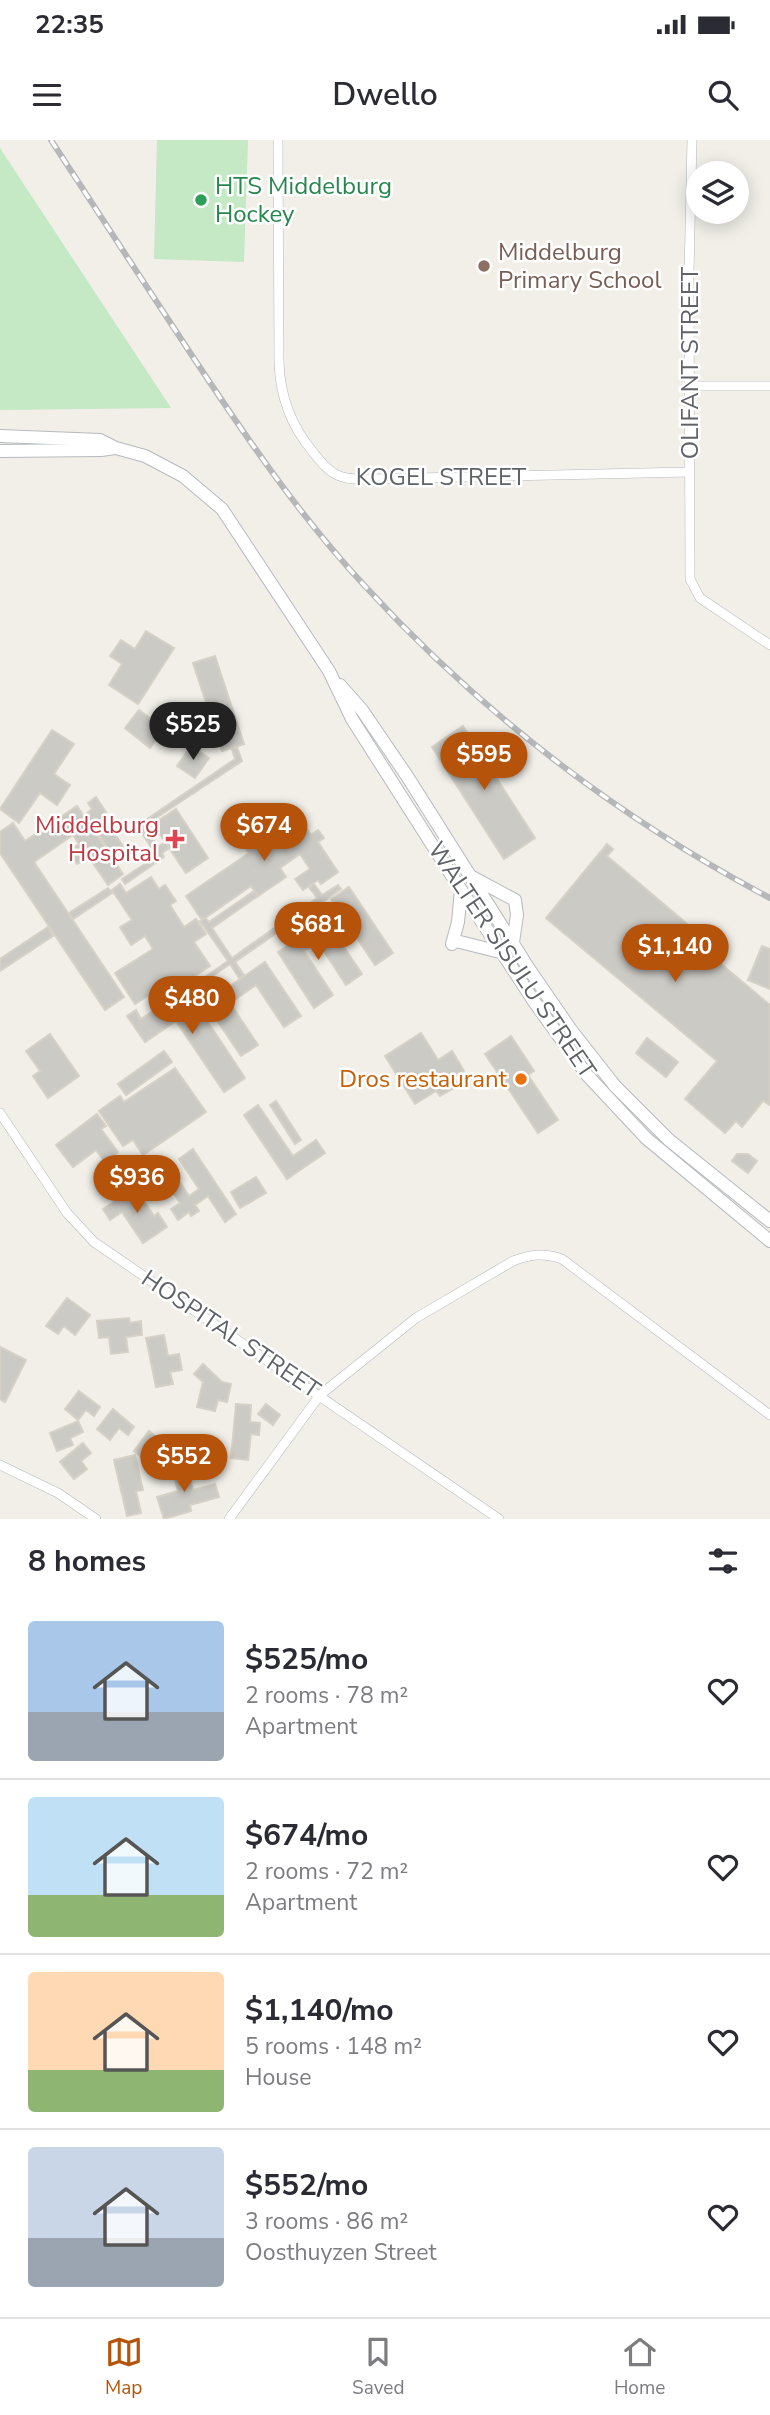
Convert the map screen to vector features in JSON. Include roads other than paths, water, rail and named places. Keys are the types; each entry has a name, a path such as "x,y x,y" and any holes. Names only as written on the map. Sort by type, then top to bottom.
{"main road":[{"name":"WALTER SISULU STREET","path":"0,436 100,440 116,448 145,456 183,475 222,509 329,671 362,710 407,776 469,876 571,1030 615,1086 670,1140 770,1221"},
{"path":"0,451 116,448"},
{"name":"WALTER SISULU STREET","path":"329,671 352,719 461,890 505,953 535,1003 587,1075 646,1138 770,1241"},
{"path":"469,876 515,900 517,915 513,942"},
{"path":"461,890 454,942 505,953"}],"street":[{"name":"KOGEL STREET","path":"278,140 281,391 292,422 302,439 330,470 345,478 369,479 690,472"},
{"name":"OLIFANT STREET","path":"692,140 692,585 700,598 770,645"},
{"path":"690,386 770,386"},
{"name":"HOSPITAL STREET","path":"0,1113 67,1213 94,1242 499,1519"},
{"path":"229,1519 320,1395 416,1318 513,1261 530,1255 548,1254 562,1259 770,1415"},
{"path":"0,1465 58,1493 96,1519"}],"railway":[{"path":"51,140 252,443 316,530 363,584 454,676 553,759 658,833 770,898"}],"place":[{"name":"HTS Middelburg Hockey","path":"201,200"},
{"name":"Middelburg Primary School","path":"484,266"},
{"name":"Middelburg Hospital","path":"175,839"},
{"name":"Dros restaurant","path":"521,1079"}]}
